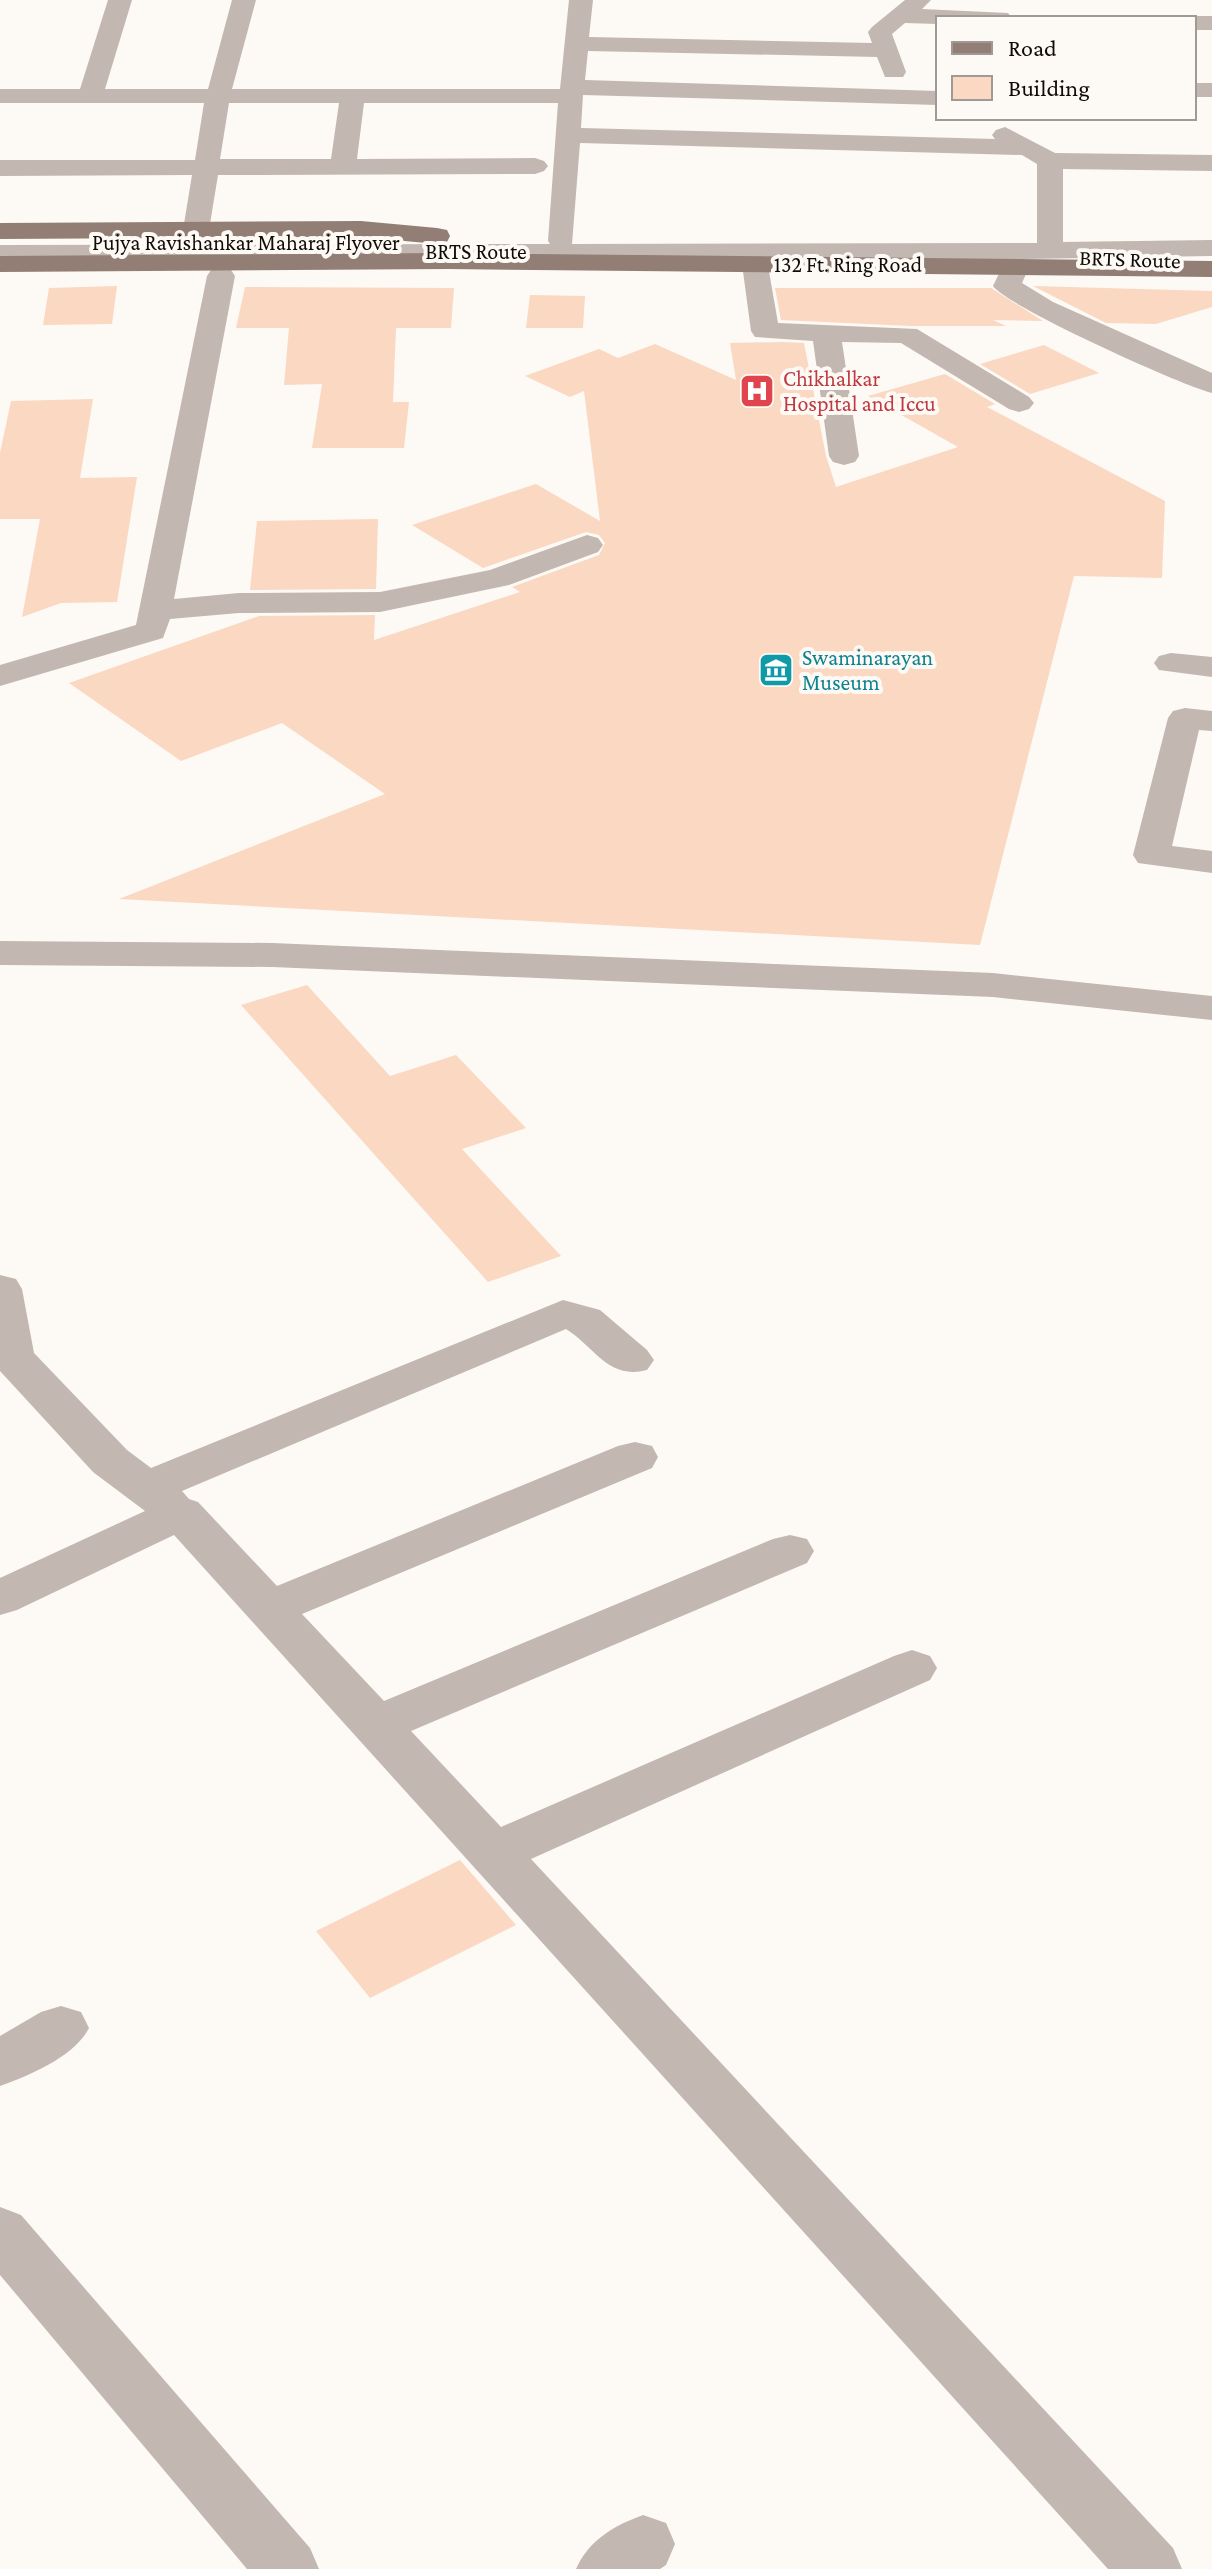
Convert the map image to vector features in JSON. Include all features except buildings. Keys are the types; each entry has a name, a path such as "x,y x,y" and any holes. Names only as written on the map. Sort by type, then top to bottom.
{"main road":[{"path":"0,231 361,229 488,252"},
{"name":"132 Ft. Ring Road","path":"488,252 561,241 1212,240"},
{"name":"Pujya Ravishankar Maharaj Flyover","path":"0,243 488,252"},
{"name":"Pujya Ravishankar Maharaj Flyover","path":"0,264 449,251"},
{"name":"132 Ft. Ring Road","path":"488,252 756,264 1212,269"},
{"path":"0,277 359,276 488,252"}],"street":[{"path":"90,96 120,0"},
{"path":"196,230 218,96 244,0"},
{"path":"561,241 571,91 581,0"},
{"path":"919,0 880,32 894,71 933,91"},
{"path":"900,16 936,17"},
{"path":"577,44 886,50"},
{"path":"535,166 0,167 12,131 12,96 933,91"},
{"path":"343,167 353,95"},
{"path":"989,126 1040,155"},
{"path":"568,135 1212,163"},
{"path":"1040,155 1050,242"},
{"name":"BRTS Route","path":"0,253 953,252 1212,248"},
{"name":"BRTS Route","path":"953,252 1212,261"},
{"path":"756,264 765,331 907,335 1019,403"},
{"path":"1016,265 1007,286 1043,308 1204,375"},
{"path":"0,676 151,631 221,276"},
{"path":"826,332 844,456"},
{"path":"155,610 239,603 380,602 498,578 587,545"},
{"path":"1171,663 1212,667"},
{"path":"1212,721 1185,718 1151,855 1212,862"},
{"path":"0,932 276,934 994,964 1212,986"},
{"path":"0,953 272,955 993,985 1212,1008"},
{"path":"0,1289 12,1357 110,1461 164,1501 268,1609 1150,2569"},
{"path":"0,1598 164,1501 563,1314 584,1320 631,1360"},
{"path":"268,1609 635,1457"},
{"path":"376,1725 790,1551"},
{"path":"493,1853 912,1668"},
{"path":"0,2063 61,2028"},
{"path":"0,2232 287,2569"}],"place":[{"name":"Chikhalkar Hospital and Iccu","path":"757,391"},
{"name":"Swaminarayan Museum","path":"776,670"}]}
